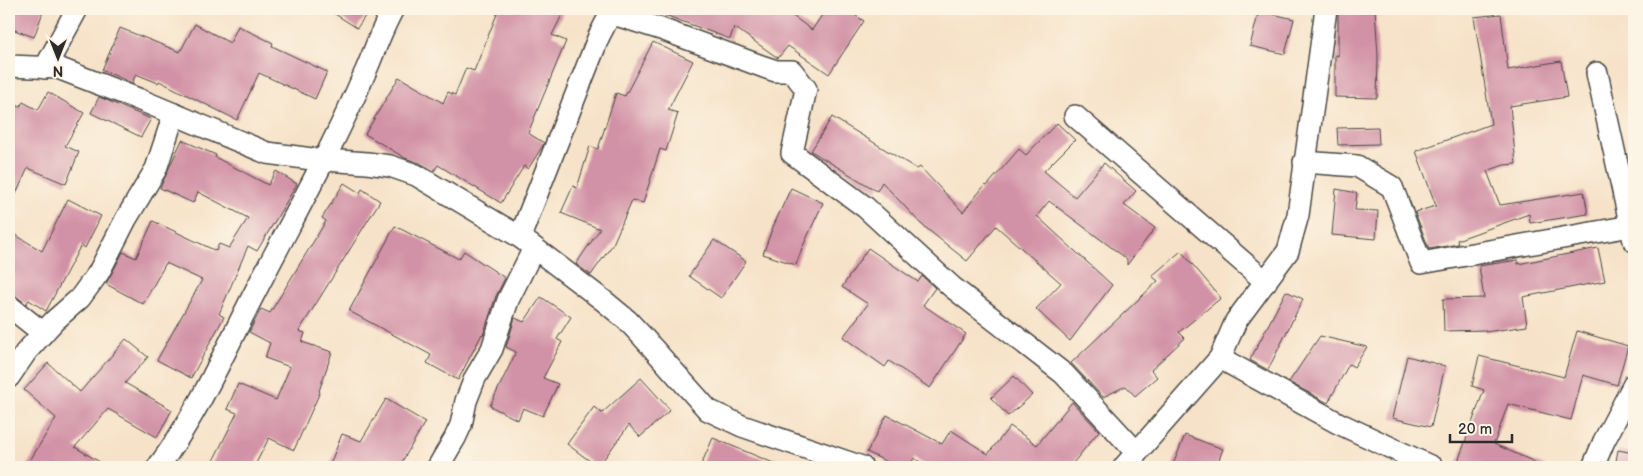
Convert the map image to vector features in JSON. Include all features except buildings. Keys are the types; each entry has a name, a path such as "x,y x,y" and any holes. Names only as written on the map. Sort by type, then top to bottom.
{"street":[{"path":"45,68 77,9"},
{"path":"158,467 184,430 206,392 234,332 364,75 382,27 393,9"},
{"path":"438,467 461,425 466,401 475,378 492,349 599,36 612,11 776,71 792,71 806,89 792,154 865,207 952,287 1064,374 1130,460 1220,358 1236,321 1288,252 1296,221 1326,9"},
{"path":"9,66 58,68 267,153 390,166 416,176 527,243 627,320 708,410 742,426 862,467"},
{"path":"1304,162 1357,166 1392,187 1421,263 1633,234 1597,73"},
{"path":"9,377 26,352 54,321 80,298 99,272 126,219 156,169 174,114"},
{"path":"1075,116 1266,282"},
{"path":"9,306 43,334"},
{"path":"1220,358 1338,423 1432,467"},
{"path":"1593,467 1604,440 1634,384"}]}
